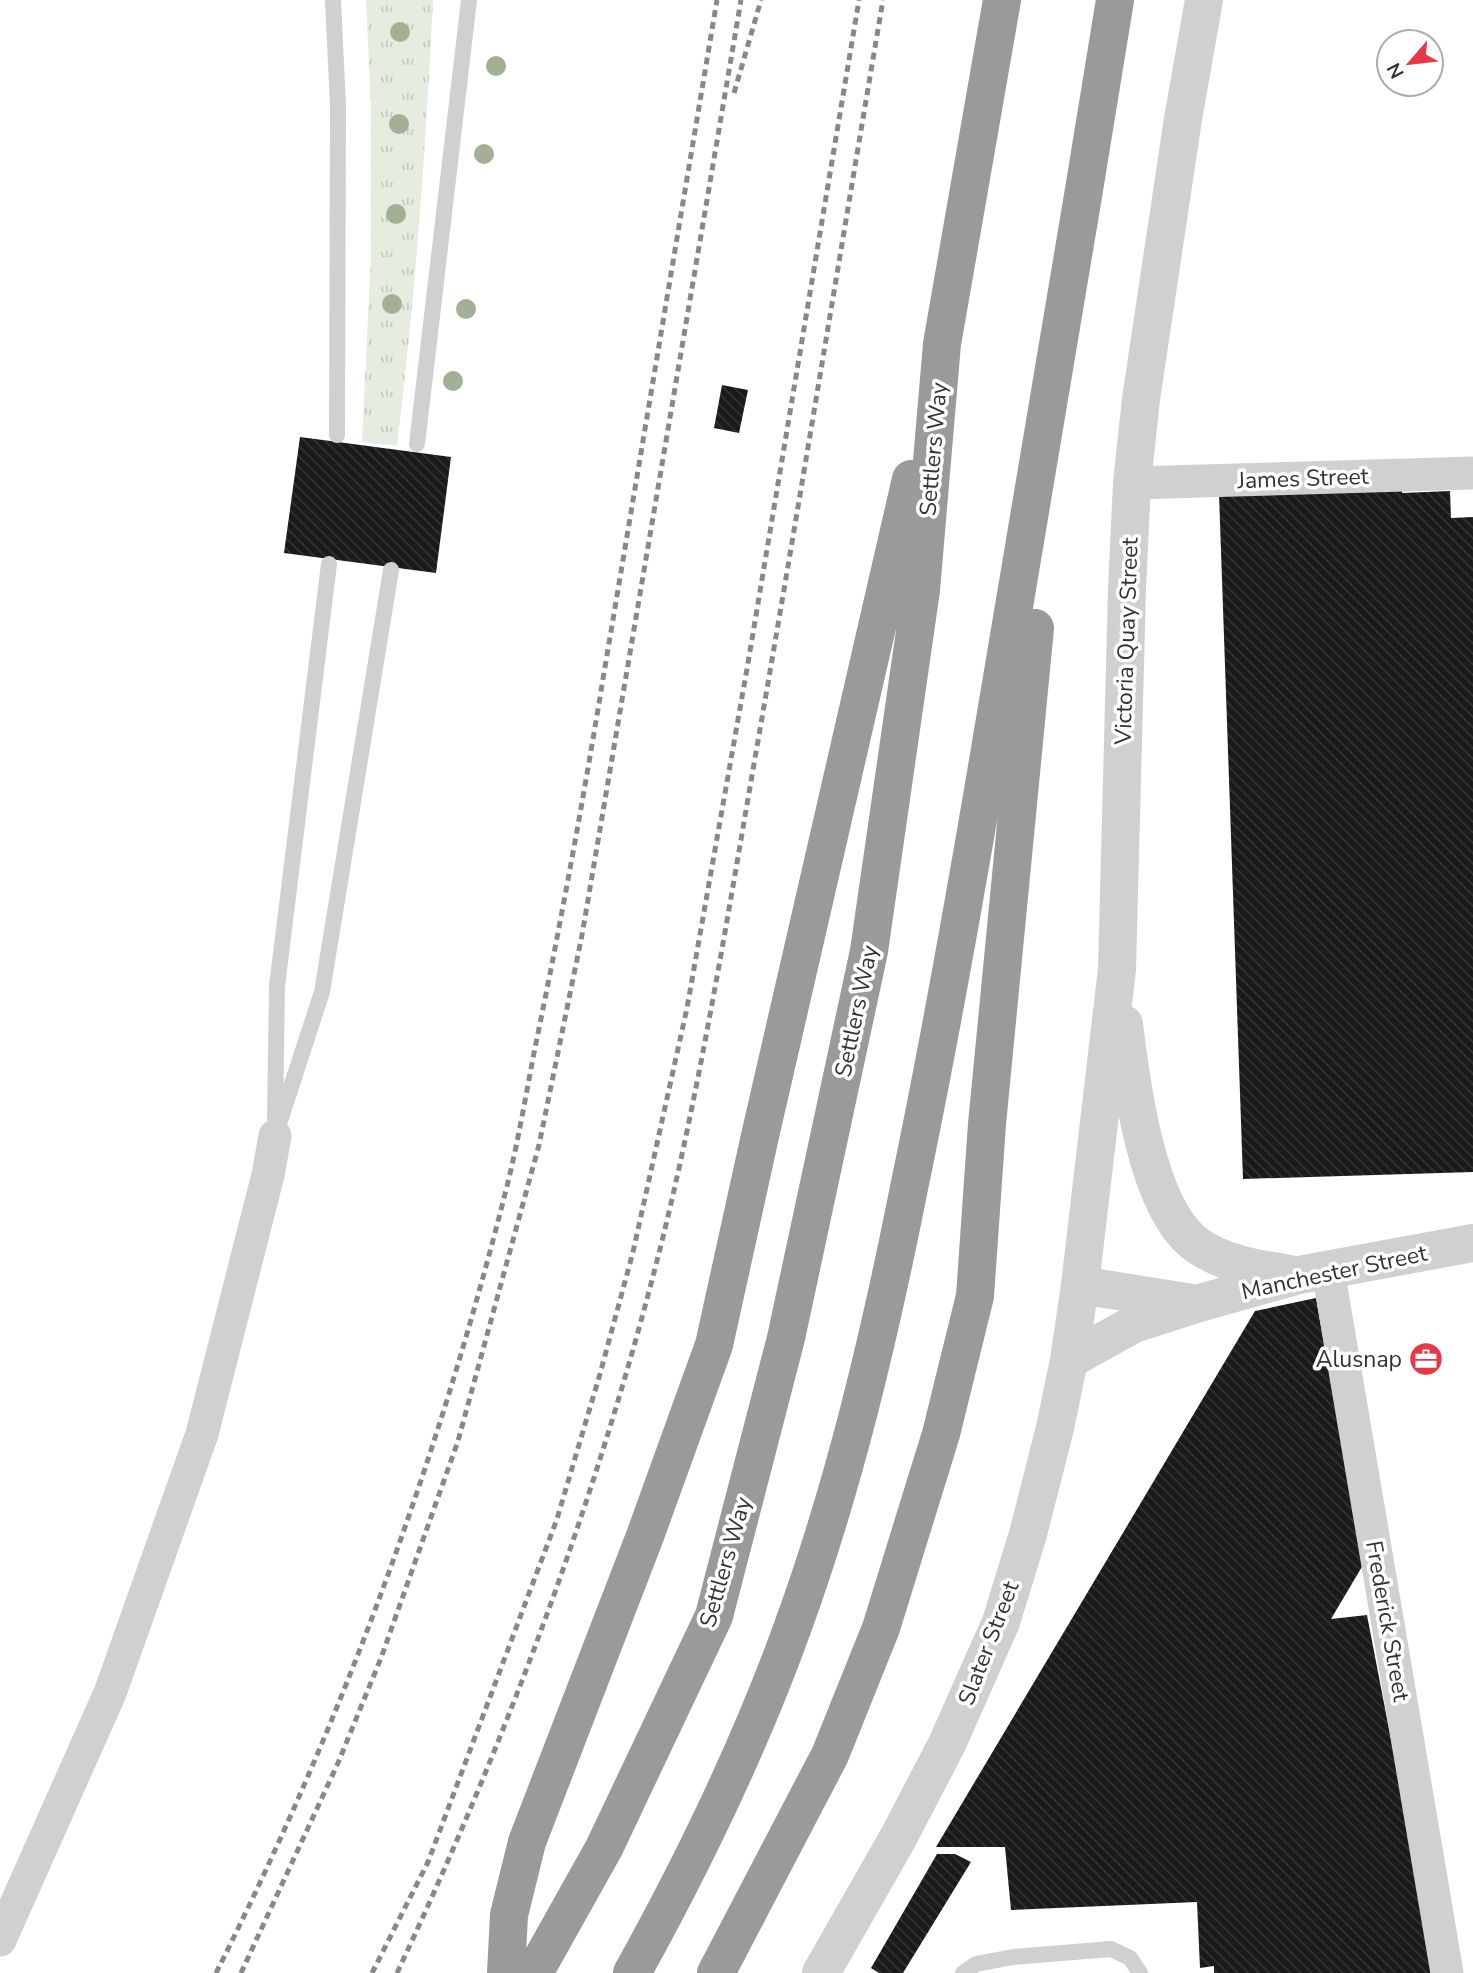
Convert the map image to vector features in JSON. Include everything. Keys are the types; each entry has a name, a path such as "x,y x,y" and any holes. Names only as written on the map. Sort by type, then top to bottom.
{"highway":[{"name":"Settlers Way","path":"534,1973 604,1848 714,1616 786,1338 869,951 921,590 942,344 1002,0"},
{"path":"632,1973 672,1902 732,1775 792,1630 842,1478 887,1298 946,1008 1069,289 1115,0"},
{"path":"716,1973 830,1755 881,1628 941,1434 975,1296 988,1110 1069,289"},
{"path":"506,1973 509,1916 527,1842 645,1536 714,1345 942,344"}],"street":[{"name":"Victoria Quay Street","path":"1080,1284 1117,969 1126,603 1132,483 1141,400 1173,184 1204,0"},
{"name":"James Street","path":"1132,483 1473,473"},
{"path":"1117,969 1129,1066 1143,1137 1156,1181 1172,1217 1193,1242 1231,1262 1260,1270 1313,1273"},
{"path":"0,1940 110,1693 202,1434 268,1175 275,1136"},
{"name":"Manchester Street","path":"1069,1360 1135,1324 1196,1304 1313,1273 1473,1243"},
{"name":"Frederick Street","path":"1313,1273 1447,1973"},
{"name":"Manchester Street","path":"1080,1284 1196,1304"},
{"name":"Slater Street","path":"821,1973 898,1838 947,1744 1001,1622 1028,1534 1055,1428 1069,1360 1080,1284"}],"lane":[{"path":"333,0 338,106 337,435"},
{"path":"460,78 461,0"},
{"path":"417,444 469,0"},
{"path":"275,1136 277,986 329,564"},
{"path":"275,1136 322,992 391,570"},
{"path":"963,1973 976,1964 1013,1957 1111,1948 1130,1958 1140,1973"}],"green space":[{"path":"366,0 433,0 419,223 397,446 362,442 371,256 371,107"}],"building":[{"path":"722,385 748,390 739,433 714,428"},
{"path":"300,437 451,457 436,573 284,553"},
{"path":"1402,479 1402,493 1450,491 1451,518 1473,517 1473,1172 1243,1179 1219,494"},
{"path":"1316,1298 1363,1565 1331,1619 1367,1615 1436,1973 1214,1973 1214,1966 1200,1968 1197,1902 1011,1910 1005,1847 936,1847 1255,1311"},
{"path":"937,1854 955,1854 971,1862 903,1973 879,1973 871,1968"}],"railway":[{"path":"216,1973 304,1784 382,1591 449,1394 505,1194 580,816 717,0"},
{"path":"241,1973 338,1763 381,1658 458,1441 539,1145 582,935 741,0"},
{"path":"734,93 761,0"},
{"path":"372,1973 428,1862 557,1519 633,1252 687,1008 748,663 859,0"},
{"path":"397,1973 476,1795 547,1614 609,1429 662,1241 689,1121 724,940 883,0"}],"place":[{"name":"Alusnap","path":"1426,1359"}]}
